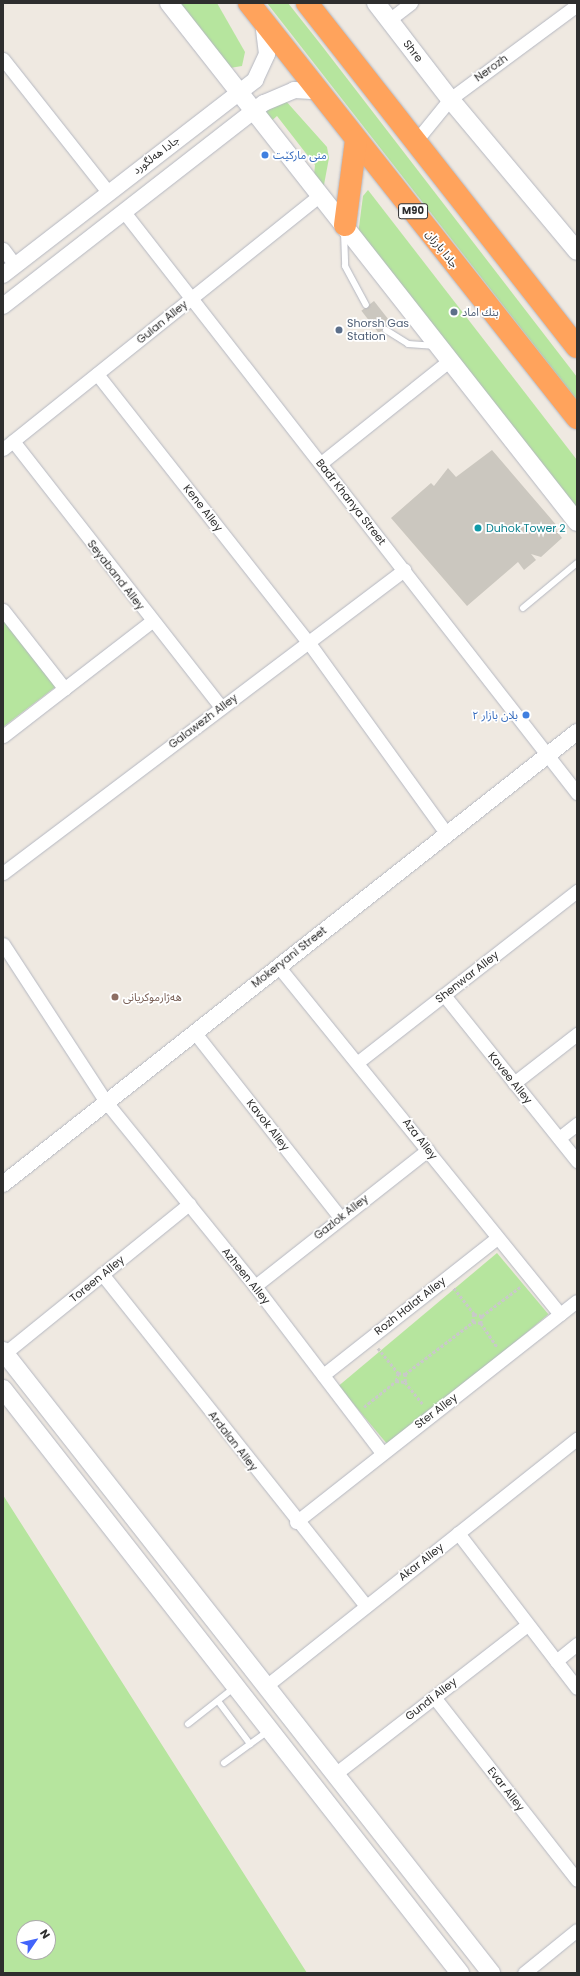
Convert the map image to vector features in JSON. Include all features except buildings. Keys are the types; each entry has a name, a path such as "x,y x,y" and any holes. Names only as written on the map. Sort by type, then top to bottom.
{"highway":[{"path":"307,3 577,347"},
{"name":"جادا بارزان","path":"254,9 316,91 577,418"},
{"path":"345,225 356,140"}],"main road":[{"path":"170,3 577,522"},
{"name":"Shre","path":"376,3 450,99 577,251"},
{"path":"4,1352 491,1973"},
{"path":"3,1389 460,1973"},
{"path":"389,1882 408,1866"}],"street":[{"path":"389,20 411,3"},
{"name":"Nerozh","path":"415,142 450,99 577,5"},
{"name":"جادا هەلگورد","path":"9,270 108,192 255,80 267,54 266,34 254,9"},
{"path":"3,59 124,212"},
{"path":"3,306 254,110 284,92 316,91"},
{"name":"Gulan Alley","path":"8,445 321,194"},
{"name":"Badr Khanya Street","path":"124,212 577,793"},
{"path":"3,249 9,270"},
{"path":"321,463 450,360"},
{"name":"Kene Alley","path":"97,374 309,643 447,834"},
{"name":"Seyaband Alley","path":"8,445 221,707"},
{"name":"Galawezh Alley","path":"3,873 404,570"},
{"path":"3,610 65,689"},
{"path":"3,736 152,622"},
{"name":"Mokeryani Street","path":"3,1184 577,732"},
{"name":"Shenwar Alley","path":"358,1062 577,892"},
{"name":"Azheen Alley","path":"3,944 106,1102 255,1286 354,1414 382,1453"},
{"name":"Aza Alley","path":"278,966 358,1062 496,1238 560,1314"},
{"name":"Kavee Alley","path":"444,995 577,1161"},
{"name":"Kavok Alley","path":"195,1033 340,1217"},
{"path":"514,1083 577,1034"},
{"path":"559,1138 577,1124"},
{"name":"Gazlok Alley","path":"255,1286 340,1217 428,1150"},
{"name":"Toreen Alley","path":"4,1352 189,1204"},
{"name":"Rozh Halat Alley","path":"323,1375 496,1238"},
{"name":"Ardalan Alley","path":"102,1274 296,1522 366,1606"},
{"name":"Ster Alley","path":"296,1522 382,1453 505,1359 577,1300"},
{"name":"Akar Alley","path":"266,1686 577,1439"},
{"path":"458,1533 527,1625 577,1688"},
{"name":"Gundi Alley","path":"335,1774 527,1625"},
{"path":"556,1661 577,1644"},
{"name":"Evar Alley","path":"434,1697 577,1880"},
{"path":"524,1973 577,1930"}],"lane":[{"path":"345,225 345,266 366,305"},
{"path":"386,330 408,344 439,346"},
{"path":"523,608 577,563"},
{"path":"188,1724 236,1687"},
{"path":"218,1701 250,1744"},
{"path":"224,1764 269,1730"}],"path":[{"path":"446,1278 474,1314 482,1316"},
{"path":"505,1359 481,1323 482,1316 520,1287"},
{"path":"473,1322 474,1314"},
{"path":"370,1337 398,1373 405,1374 473,1322 481,1323"},
{"path":"354,1414 396,1381 398,1373"},
{"path":"405,1374 405,1382 428,1409"},
{"path":"396,1381 405,1382"}],"green space":[{"path":"176,3 217,3 245,52 242,66 230,68"},
{"path":"267,3 288,3 322,46 577,377 577,400"},
{"path":"285,100 327,147 329,158 323,190 314,175 315,165 277,116 268,124 260,115 267,105"},
{"path":"368,190 577,460 577,514 358,235 363,196"},
{"path":"3,616 58,685 3,727"},
{"path":"497,1253 548,1314 390,1447 338,1386"},
{"path":"3,1495 307,1973 3,1973"}],"place":[{"name":"منی مارکێت","path":"265,155"},
{"name":"بنك اماد","path":"454,312"},
{"name":"Shorsh Gas Station","path":"339,330"},
{"name":"Duhok Tower 2","path":"478,528"},
{"name":"بلان بازار ٢","path":"526,715"},
{"name":"ھەژارموکریانی","path":"115,997"}]}
